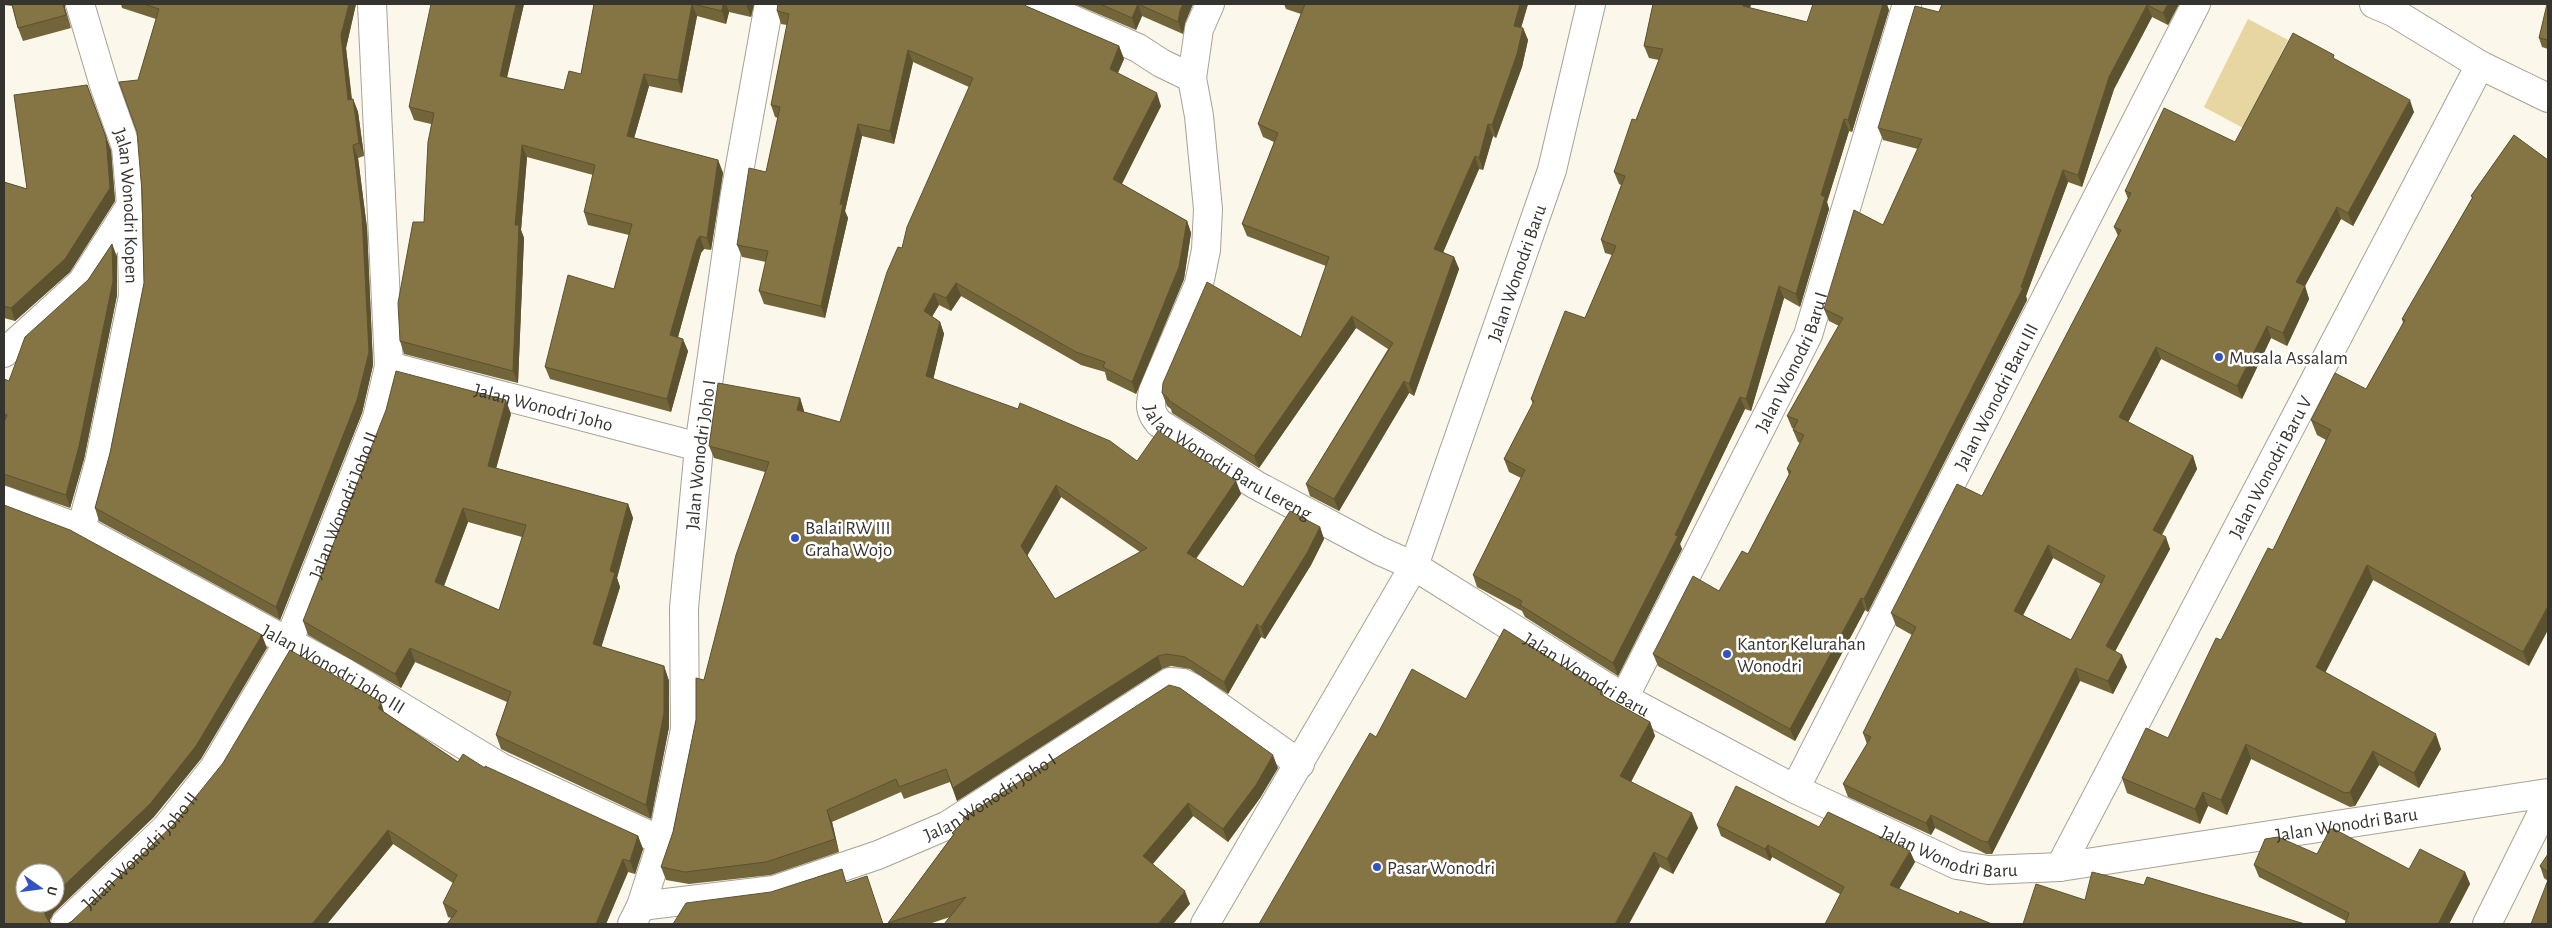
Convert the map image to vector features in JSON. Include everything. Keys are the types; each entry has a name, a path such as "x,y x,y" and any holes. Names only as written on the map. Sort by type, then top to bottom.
{"street":[{"name":"Jalan Wonodri Kopen","path":"80,4 126,147 131,205 133,296 100,454 81,529"},
{"name":"Jalan Wonodri Joho II","path":"65,924 166,828 214,768 288,643 377,418 389,366 372,4"},
{"name":"Jalan Wonodri Joho I","path":"769,4 735,194 699,447 684,608 686,729 662,841 637,915 774,890 895,847 948,825 1170,682 1183,683 1193,688 1300,764"},
{"path":"1037,4 1138,48 1161,63 1192,78"},
{"name":"Jalan Wonodri Baru Lereng","path":"1210,4 1199,29 1192,78 1199,116 1208,209 1206,250 1199,284 1153,390 1150,406 1152,414 1159,423 1256,485 1380,551 1414,566"},
{"name":"Jalan Wonodri Baru","path":"1205,924 1414,566 1552,170 1591,4"},
{"name":"Jalan Wonodri Baru I","path":"1624,698 1808,334 1906,4"},
{"name":"Jalan Wonodri Baru III","path":"1796,789 2196,4"},
{"path":"2388,6 2480,65 2548,98"},
{"name":"Jalan Wonodri Baru V","path":"2060,867 2480,65"},
{"path":"4,353 82,282 131,205"},
{"name":"Jalan Wonodri Joho","path":"389,366 699,447"},
{"name":"Jalan Wonodri Joho III","path":"4,500 81,529 344,672 502,768 662,841"},
{"name":"Jalan Wonodri Baru","path":"1414,566 1624,698 1796,789 1957,865 1988,870 2060,867 2548,792"},
{"path":"2487,924 2548,801"}],"shaded area":[{"path":"2248,19 2288,40 2243,128 2204,107"}],"building":[{"path":"12,4 63,4 66,15 18,28"},
{"path":"144,4 349,4 341,35 348,100 353,99 359,143 353,145 362,215 369,352 357,400 276,607 95,508 110,453 144,283 142,192 137,132 119,82 138,80 159,9"},
{"path":"431,4 516,4 500,76 564,90 569,71 581,74 594,4 692,4 678,80 644,74 627,136 718,160 707,238 700,236 697,240 670,335 683,339 667,399 545,367 568,275 614,289 632,224 584,212 595,165 522,145 515,225 519,225 513,371 400,341 398,303 413,222 424,222 428,142 434,113 409,107"},
{"path":"693,4 723,4 722,11"},
{"path":"778,4 1024,4 1119,46 1110,69 1157,93 1113,179 1187,221 1179,267 1132,382 1103,367 1105,362 1076,352 956,283 946,298 934,293 924,311 940,322 926,376 1018,409 1020,403 1110,441 1137,461 1158,431 1236,481 1187,553 1243,587 1290,511 1320,527 1307,553 1261,627 1257,624 1224,682 1185,657 1167,654 1158,656 953,788 946,769 899,787 896,779 827,810 835,839 766,862 685,872 661,867 673,832 696,720 696,678 704,680 736,555 769,462 709,446 718,383 800,398 797,410 840,422 887,272 898,247 902,248 907,227 973,78 908,50 890,131 858,124 840,204 843,205 821,306 759,291 768,251 737,245 749,168 766,172 780,107 771,105 789,14 777,11","holes":["1056,485 1147,548 1055,599 1021,546"]},
{"path":"1100,4 1138,4 1132,18"},
{"path":"1138,4 1183,4 1178,22"},
{"path":"1305,4 1520,4 1514,26 1523,28 1517,54 1492,125 1488,124 1479,158 1475,156 1434,249 1454,257 1409,384 1404,381 1334,499 1306,484 1393,343 1352,316 1254,456 1168,400 1162,393 1163,383 1207,282 1301,337 1329,257 1242,224 1278,133 1258,124"},
{"path":"1653,4 1743,4 1743,6 1807,22 1813,4 1883,4 1848,120 1844,119 1821,195 1825,197 1796,294 1779,286 1746,399 1740,397 1675,535 1678,536 1613,663 1520,605 1522,601 1473,575 1525,470 1504,459 1534,401 1531,399 1565,311 1585,318 1616,246 1601,240 1625,176 1614,172 1632,119 1636,120 1663,49 1644,46"},
{"path":"1942,4 2168,4 2163,13 2147,5 2109,77 2078,175 2063,170 2021,287 2023,288 1864,599 1861,598 1790,729 1653,654 1693,576 1719,591 1742,551 1748,554 1791,471 1787,469 1804,435 1793,430 1798,420 1787,416 1843,318 1824,309 1854,210 1883,225 1922,139 1878,128 1915,6 1939,12"},
{"path":"2548,4 2548,40 2539,38"},
{"path":"2293,33 2334,55 2333,58 2410,100 2348,213 2337,207 2296,282 2305,286 2283,333 2267,326 2237,386 2156,347 2119,417 2193,456 2153,530 2166,537 2106,646 2122,655 2108,681 2076,668 1988,842 1982,841 1931,815 1926,823 1843,784 1871,737 1863,733 1916,627 1891,613 1957,484 1982,496 2121,230 2114,227 2131,193 2125,191 2164,108 2235,142","holes":["2048,545 2105,576 2071,640 2014,611"]},
{"path":"87,85 106,137 110,188 65,259 11,308 4,306 4,182 27,189 14,95"},
{"path":"2514,135 2548,160 2548,606 2523,652 2367,565 2316,667 2436,734 2414,773 2373,751 2350,792 2345,793 2246,744 2221,800 2203,792 2195,809 2122,778 2146,728 2168,738 2216,638 2221,640 2268,548 2273,550 2331,430 2311,420 2335,373 2366,389 2405,320 2402,319 2473,197 2471,196"},
{"path":"112,244 113,281 79,446 66,495 4,474 4,422 7,415 4,414 4,379 9,381 25,337 88,280"},
{"path":"396,371 506,400 488,466 628,504 610,571 615,573 593,644 664,666 664,713 646,805 496,735 511,692 410,648 395,674 303,621 386,410","holes":["463,508 526,525 499,610 435,582"]},
{"path":"4,505 70,530 262,635 196,746 150,804 65,885 65,863 15,863 15,913 45,913 49,922 53,924 4,924"},
{"path":"1504,629 1602,691 1600,694 1650,722 1620,776 1692,813 1667,859 1654,852 1615,924 1259,924 1370,733 1376,737 1412,669 1466,699"},
{"path":"290,650 381,702 378,708 458,762 463,754 485,768 485,766 638,836 630,861 623,859 596,924 447,924 457,911 443,903 457,875 388,830 312,924 67,924 173,825 223,763"},
{"path":"1169,685 1180,688 1273,755 1256,785 1223,829 1188,803 1143,856 1185,891 1158,924 944,924 966,897 888,923 954,834 952,833 964,821 963,818"},
{"path":"1736,786 1819,827 1828,812 1910,851 1890,885 1959,914 1960,911 1992,924 1825,924 1844,887 1768,845 1765,849 1717,825"},
{"path":"2330,829 2334,829 2409,869 2420,849 2465,872 2438,924 2345,924 2349,913 2254,865 2265,839 2278,837 2317,854"},
{"path":"2548,854 2548,872 2540,866"},
{"path":"842,869 846,883 867,876 883,924 673,924 686,903 771,892"},
{"path":"2092,872 2144,885 2147,877 2305,924 2023,924 2036,884 2085,900"},
{"path":"2548,880 2548,924 2531,924"}],"place":[{"name":"Musala Assalam","path":"2219,357"},
{"name":"Balai RW III Graha Wojo","path":"795,538"},
{"name":"Kantor Kelurahan Wonodri","path":"1727,654"},
{"name":"Pasar Wonodri","path":"1377,867"}]}
